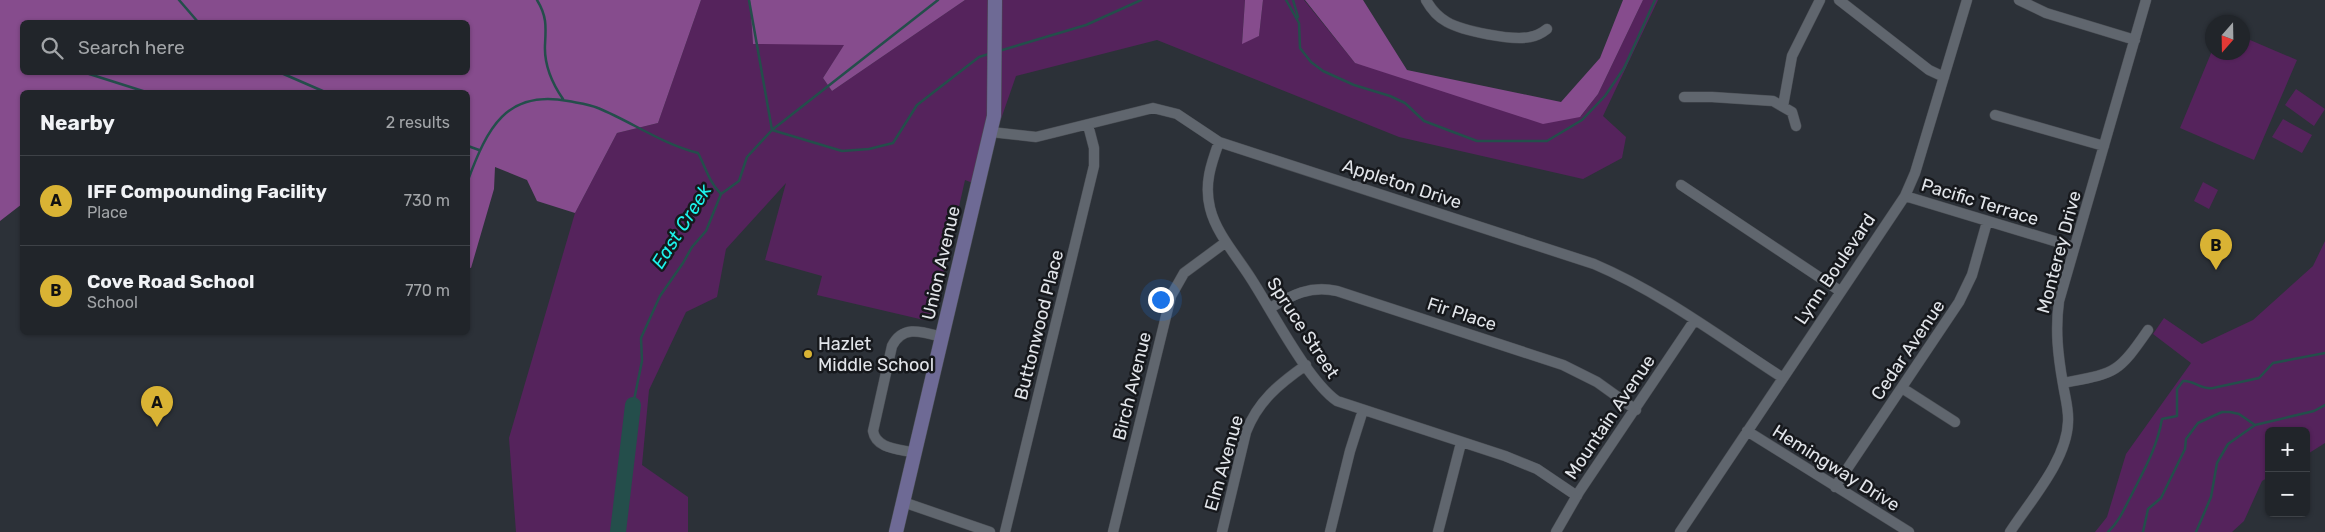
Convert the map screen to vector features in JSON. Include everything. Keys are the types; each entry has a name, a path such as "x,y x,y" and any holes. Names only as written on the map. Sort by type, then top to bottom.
{"street":[{"name":"Union Avenue","path":"896,532 994,116 995,0"},
{"path":"1426,0 1438,16 1447,22 1464,28 1515,38 1532,37 1547,28"},
{"path":"1783,106 1792,56 1820,0"},
{"path":"1838,0 1929,70 1944,77"},
{"name":"Lynn Boulevard","path":"1684,531 1747,431 1904,196 1915,173 1966,0"},
{"path":"2019,0 2046,13 2135,40"},
{"name":"Monterey Drive","path":"2010,532 2062,450 2068,421 2056,345 2056,321 2074,247 2146,0"},
{"path":"1684,97 1712,96 1772,101 1792,112 1796,126"},
{"name":"Appleton Drive","path":"991,132 1036,137 1153,108 1162,109 1177,114 1219,142 1594,264 1642,287 1783,378"},
{"path":"1995,115 2104,146"},
{"name":"Buttonwood Place","path":"1005,532 1094,166 1094,148 1088,125"},
{"name":"Spruce Street","path":"1219,142 1208,176 1208,194 1212,214 1226,242 1327,394 1337,401 1538,469 1577,496"},
{"path":"1681,185 1840,291"},
{"name":"Pacific Terrace","path":"1904,196 2074,247"},
{"name":"Cedar Avenue","path":"1835,487 1964,294 1987,222"},
{"name":"Birch Avenue","path":"1114,532 1171,296 1184,273 1226,242"},
{"name":"Fir Place","path":"1270,308 1303,291 1321,289 1337,291 1563,365 1597,382 1636,410"},
{"name":"Mountain Avenue","path":"1556,532 1577,496 1694,321"},
{"path":"2063,384 2103,376 2116,370 2129,359 2148,330"},
{"path":"915,453 881,444 874,436 873,430 892,346 895,340 905,332 920,331 942,337"},
{"name":"Elm Avenue","path":"1222,532 1246,432 1253,416 1272,390 1306,365"},
{"path":"1902,388 1955,422"},
{"path":"1330,532 1350,451 1363,410"},
{"name":"Hemingway Drive","path":"1747,431 1909,532"},
{"path":"1438,532 1461,443"},
{"path":"904,502 990,532"}],"shaded area":[{"path":"0,0 701,0 658,123 617,133 575,213 537,201 527,180 495,167 494,189 471,268 470,90 20,90 20,206 0,221"},
{"path":"701,0 750,0 753,44 845,44 823,78 832,91 965,0 1245,0 1242,43 1259,36 1263,0 1304,0 1355,63 1581,116 1598,94 1643,0 1658,0 1603,116 1626,137 1622,158 1583,179 1399,137 1157,40 1016,76 978,185 965,180 935,313 924,320 817,295 822,276 765,260 786,183 726,249 717,297 686,312 649,390 642,465 688,497 688,532 516,532 509,438 575,213 617,133 658,123"},
{"path":"750,0 965,0 832,91 823,78 844,45 753,44"},
{"path":"1245,0 1263,0 1259,36 1242,44"},
{"path":"1305,0 1363,0 1407,70 1561,102 1600,58 1623,0 1643,0 1598,94 1580,117 1543,124 1355,63"},
{"path":"2250,40 2297,60 2254,160 2180,128 2208,60 2250,60"},
{"path":"2296,89 2325,109 2314,126 2285,105"},
{"path":"2283,119 2312,135 2302,153 2272,137"},
{"path":"2203,182 2218,190 2209,209 2194,201"},
{"path":"2325,241 2325,443 2310,452 2310,427 2265,427 2265,479 2262,481 2244,521 2232,532 2095,532 2107,517 2126,454 2191,363 2153,334 2164,318 2202,344 2253,320 2313,266"}],"waterway":[{"path":"179,0 196,20"},
{"path":"537,0 543,11 545,22 547,67 555,87 563,99"},
{"path":"749,0 772,130 938,0"},
{"name":"East Creek","path":"999,51 1086,25 1141,0"},
{"name":"East Creek","path":"1286,0 1299,23 1300,48 1311,62 1323,71 1354,85 1390,96 1405,103 1424,121 1477,141 1547,141 1582,120 1605,96 1624,68 1655,0"},
{"path":"1293,0 1298,17"},
{"name":"East Creek","path":"633,405 642,361 641,338 660,296 692,247 706,231 721,194 739,181 747,157 772,130 842,151 869,149 893,143 917,105 979,57 989,54"},
{"path":"92,75 140,90"},
{"path":"286,75 320,90"},
{"path":"470,175 483,144 502,117 514,107 529,101 547,99 595,107 672,144 698,153 711,180 721,194"},
{"path":"470,147 479,150"},
{"path":"2108,532 2121,515 2145,468 2157,440 2162,419 2177,416 2177,389 2183,381 2205,388 2213,388 2259,378 2273,363 2325,353"},
{"name":"East Creek","path":"618,532 633,405"},
{"path":"2196,532 2211,497 2217,463 2228,444 2255,425 2314,411 2325,405"},
{"path":"2143,532 2148,509 2161,498 2185,449 2186,439 2198,423 2222,412 2230,412 2239,414 2255,425"}],"place":[{"name":"Cove Road School","path":"2216,270"},
{"name":"Hazlet Middle School","path":"808,354"},
{"name":"IFF Compounding Facility","path":"157,427"}]}
